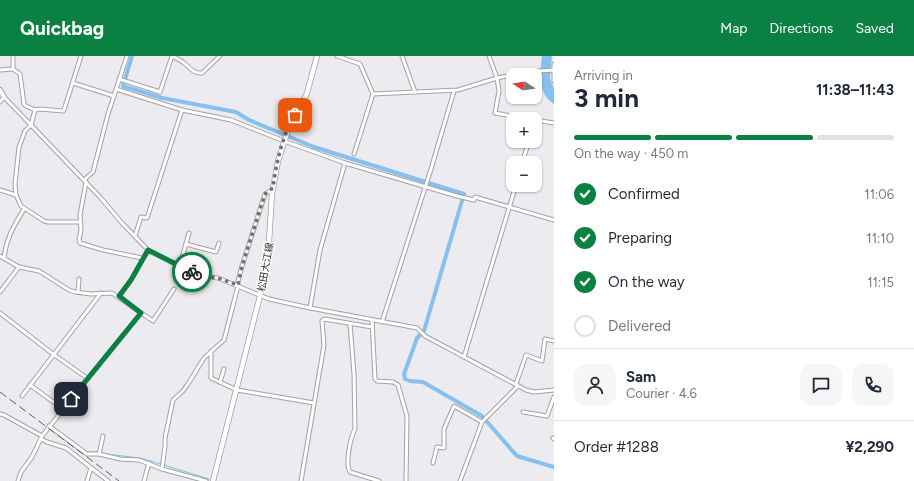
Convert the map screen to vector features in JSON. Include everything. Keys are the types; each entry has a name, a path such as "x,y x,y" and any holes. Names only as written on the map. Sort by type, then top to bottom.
{"main road":[{"name":"松田大江線","path":"213,481 260,296 268,258 273,188 278,161 286,133 307,93 317,56"}],"street":[{"path":"13,56 13,69"},
{"path":"0,70 13,69 20,74 24,104 26,106 35,110 62,111 64,110 81,56"},
{"path":"127,56 103,133 93,172 85,181 79,240 80,243 103,250 142,258"},
{"path":"119,79 160,92 172,56 199,73 202,73 220,56"},
{"path":"337,56 360,64 373,94 354,154"},
{"path":"402,56 415,92"},
{"path":"489,56 497,78 499,91 495,113 506,115"},
{"path":"554,64 554,81"},
{"path":"542,71 553,70"},
{"path":"373,94 454,90 506,76"},
{"path":"73,83 114,96"},
{"path":"116,89 182,110 231,120 345,163 471,200 474,200 475,197 554,220"},
{"path":"0,90 30,125 85,181 148,250 199,275 218,278 248,289 260,296 310,308 417,328 425,336 530,391 554,390"},
{"path":"382,322 424,186 431,169 454,90"},
{"path":"0,102 4,96"},
{"path":"35,110 30,125 25,131 19,147 15,184 16,195 24,209 44,221 80,222"},
{"path":"135,236 141,217 147,218 182,110"},
{"path":"542,122 554,123"},
{"path":"310,308 320,250 345,163"},
{"path":"162,469 166,446 165,438 173,400 183,391 204,358 224,340 242,266 265,194 273,188"},
{"path":"0,190 16,195"},
{"path":"464,357 514,192"},
{"path":"4,258 5,245 24,209"},
{"path":"180,265 189,233"},
{"path":"186,244 216,252 218,243"},
{"path":"119,296 131,280 142,258 148,250"},
{"path":"0,256 19,267 39,271 69,290 78,292 112,293 119,296 153,321 174,289"},
{"path":"0,292 19,267"},
{"path":"78,292 79,279"},
{"path":"22,396 101,293"},
{"path":"0,313 87,378"},
{"path":"18,481 21,472 32,457 41,437 49,426 141,313"},
{"path":"301,481 324,346 322,321 324,319 372,327"},
{"path":"372,320 375,379 377,382 393,382 398,385 407,416 406,481"},
{"path":"350,324 354,374 355,429 352,435 348,458 348,470 350,472 379,481"},
{"path":"460,481 482,422 517,385 526,355 542,361 545,339 554,341"},
{"path":"211,351 211,378 236,390 314,404"},
{"path":"220,382 224,370"},
{"path":"30,385 62,409"},
{"path":"523,412 547,416 554,397"},
{"path":"433,463 437,447 444,448 444,429 454,406 482,422"},
{"path":"0,414 41,437 47,442 66,448 108,481"},
{"path":"49,426 87,454 99,454 120,459 139,460 162,469 206,481"},
{"path":"99,454 103,436"},
{"path":"144,481 148,464"},
{"path":"87,481 91,468"}],"water":[{"path":"542,56 552,56 550,78 554,89 554,104 542,88"}],"waterway":[{"path":"132,56 123,86 162,98 236,112 249,120 314,147 464,194 424,331 417,338 404,374 405,379 423,382 482,416 517,456 554,467"},
{"path":"86,452 103,453"},
{"path":"106,454 140,458 161,464"},
{"path":"164,465 209,479 208,481"}],"railway":[{"path":"0,392 119,481"}],"way so far":[{"path":"192,272 199,275 218,278 238,285 242,266 265,194 273,188 282,147 290,124 295,115"}],"route":[{"path":"71,399 141,313 119,296 131,280 142,258 148,250 192,272"}]}
